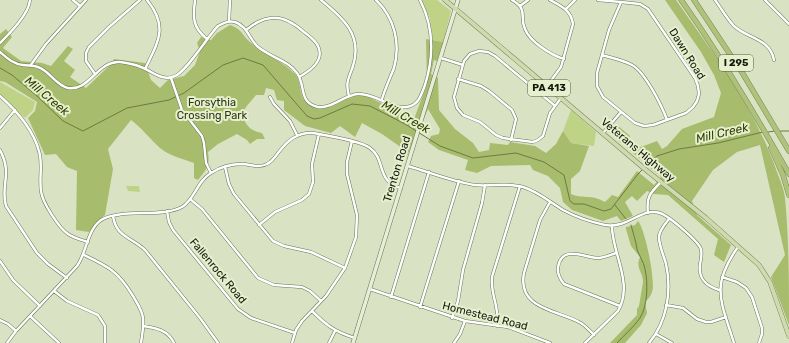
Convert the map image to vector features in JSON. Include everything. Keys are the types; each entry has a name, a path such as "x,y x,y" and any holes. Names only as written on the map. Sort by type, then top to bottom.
{"highway":[{"name":"I 295","path":"681,0 721,58 767,136"},
{"name":"I 295","path":"694,0 731,55 789,151"},
{"path":"767,136 789,174"},
{"path":"767,136 789,195"}],"main road":[{"name":"Veterans Highway","path":"445,0 759,265 768,277 789,336"},
{"name":"Trenton Road","path":"354,343 458,0"}],"street":[{"path":"0,43 27,11 30,0"},
{"path":"73,0 80,6"},
{"path":"30,66 46,44 86,0"},
{"path":"95,74 86,61 87,51 109,27 140,0"},
{"path":"145,69 157,43 160,31 157,14 147,0"},
{"path":"195,0 196,26 199,32 207,39"},
{"path":"229,22 230,0"},
{"path":"321,0 344,19 354,38 356,52 347,82 349,96"},
{"path":"376,0 385,10 390,19 394,28 397,43 394,67 382,99"},
{"path":"0,52 12,62 19,65 42,69 58,83 68,88 79,86 105,66 113,62 133,64 161,77 171,78 181,72 218,26 229,22 240,24 259,48 290,66 299,77 304,97 308,102 315,106 326,106 349,96 365,94 382,99 396,106 403,107 415,103 422,94 429,71 432,49 430,31 427,16 420,0"},
{"path":"512,0 520,6 523,14 524,27 528,35 546,51 564,59"},
{"path":"520,6 528,0"},
{"path":"547,86 560,70 573,24 572,17 566,9 550,0"},
{"path":"566,9 575,0"},
{"name":"Dawn Road","path":"598,0 621,2 640,4 648,9 697,83 699,90 698,97 693,107 686,113 653,125 644,126 634,123 620,112 603,97 597,88 596,79 609,30 621,2"},
{"path":"715,0 734,26 760,40 771,52 774,60"},
{"path":"765,0 789,24"},
{"path":"246,30 263,19 277,18 291,22 309,36 318,48 318,60 312,70 299,77"},
{"path":"554,105 489,52 479,51 472,53 466,58 458,79 454,97 455,104 465,116 480,122 496,135 511,140 530,143 538,140 544,134 550,112 561,98"},
{"path":"602,56 625,62 637,68 659,100 667,120"},
{"path":"440,58 463,65"},
{"path":"429,71 436,72"},
{"path":"171,78 175,94 186,117 202,136 206,163 211,173"},
{"path":"458,79 484,88 512,110 516,120 511,140"},
{"path":"0,96 15,110 29,128 38,149 42,165 41,192 46,205 66,232 74,237 88,242"},
{"path":"270,97 274,104 290,121 297,135"},
{"path":"0,128 15,110"},
{"path":"603,133 620,112"},
{"path":"7,343 16,331 80,261 84,255 95,227 101,220 113,216 166,211 179,208 185,205 199,184 211,173 225,167 241,164 260,166 268,163 297,135 306,132 319,134 366,146 374,151 386,179 392,184 401,188"},
{"path":"259,225 275,212 302,200 309,194 312,182 312,164 319,134"},
{"path":"292,343 295,333 302,321 321,301 344,268 356,237 357,215 347,174 347,162 352,142"},
{"path":"0,150 6,167 3,193 6,206 37,253 66,278"},
{"path":"408,166 474,185 485,186 506,184 520,186 529,189 577,217 612,226 626,223 648,213 660,213 669,218 698,244 701,254 699,271 701,278 710,287 720,290"},
{"path":"225,167 229,184 234,194 270,238 280,245 311,252 344,268"},
{"path":"391,297 429,172"},
{"path":"420,307 459,181"},
{"path":"648,213 647,203 649,196 661,182"},
{"path":"452,318 458,301 462,270 482,203 485,186"},
{"path":"496,326 498,312 491,286 492,277 520,186"},
{"path":"190,199 202,210 258,278 274,285 302,287 310,291 321,301"},
{"path":"550,202 540,220 524,273 524,290 530,299 536,304 547,310 579,322 594,335"},
{"name":"Fallenrock Road","path":"166,211 173,230 238,309 254,320 295,333"},
{"path":"113,216 118,231 145,250 200,318 218,343"},
{"path":"649,343 656,334 664,317 666,305 668,287 667,271 659,238 661,230 669,218"},
{"path":"585,343 610,319 620,306 624,288 624,278 612,236 612,226"},
{"path":"734,343 720,301 720,290 722,277 728,261 738,246"},
{"path":"616,253 600,258 577,253 568,254 559,263 558,274 564,284 620,306"},
{"path":"84,255 108,267 121,278 140,307 143,316 141,343"},
{"path":"0,261 13,280 40,306"},
{"path":"722,277 741,283 750,293 762,328 759,343"},
{"name":"Homestead Road","path":"370,289 464,322 515,329 550,343"},
{"path":"54,291 67,300 98,315 105,326 105,343"},
{"path":"666,305 683,308 697,319 706,322 711,322 726,317"},
{"path":"312,311 335,331 355,338"},
{"path":"30,316 59,343"},
{"path":"0,320 8,324 16,331"},
{"path":"454,343 460,334 464,322"},
{"path":"143,326 162,330 168,334 174,343"},
{"path":"329,343 335,331"},
{"path":"656,334 672,343"}],"green space":[{"path":"422,0 437,0 451,11 443,42 433,40 430,19"},
{"name":"Forsythia Crossing Park","path":"665,0 676,0 746,104 758,126 783,188 786,214 789,325 771,277 785,255 760,145 737,152 713,170 692,201 697,215 731,245 724,262 714,255 718,239 668,195 654,194 647,191 637,201 632,196 625,202 633,216 621,221 617,216 603,221 572,210 563,202 560,188 548,176 533,170 530,165 491,166 477,173 465,170 468,160 439,150 428,142 431,136 439,134 440,129 428,109 406,158 402,158 402,148 382,134 362,123 355,137 340,126 331,133 305,126 284,110 284,101 277,100 274,90 266,88 264,95 256,95 246,107 242,115 249,127 262,133 265,139 257,139 250,144 247,140 237,134 218,144 208,152 209,161 207,167 198,180 194,178 194,163 164,151 131,120 108,149 113,169 105,215 89,232 76,230 77,171 67,167 56,154 45,155 28,118 35,111 37,102 5,82 0,81 0,34 6,29 12,37 3,48 21,61 42,63 51,66 68,46 73,49 64,61 75,70 70,77 86,88 108,67 114,59 145,63 151,80 160,88 168,80 184,76 195,65 200,51 197,43 201,37 211,40 217,33 230,25 240,30 255,46 290,69 295,74 299,82 303,99 310,106 317,109 323,109 350,97 365,96 414,119 427,84 426,39 443,42 437,61 434,60 431,74 438,78 439,110 455,129 473,143 479,152 489,150 490,143 508,145 510,142 535,146 546,153 556,144 563,131 571,143 589,146 580,171 571,179 571,194 591,197 605,202 612,195 618,197 637,171 654,185 661,177 612,135 617,125 630,136 629,141 641,147 657,141 662,149 667,146 682,129 714,117 721,93 714,75 701,52"},
{"path":"0,82 35,102 33,110 25,118 0,96"},
{"path":"571,110 596,132 594,146 571,143 563,131"},
{"path":"126,186 139,186 140,192 128,191"},
{"path":"638,221 644,234 649,256 653,287 652,292 645,302 647,313 641,325 625,343 610,343 637,315 643,279 638,264 640,257 631,246 626,227 635,225"}],"waterway":[{"name":"Mill Creek","path":"0,68 12,75 37,96 63,121 83,131 127,108 169,100 184,93 223,65 243,58 263,65 307,116 314,119 320,118 352,104 370,106 405,124 440,146 473,158 516,153 544,162 564,175 570,201 574,204 584,204 604,211 611,209 643,169"},
{"name":"Mill Creek","path":"768,132 775,131"},
{"name":"Mill Creek","path":"780,131 789,131"},
{"name":"Mill Creek","path":"645,167 657,156 679,149 718,143 763,132"},
{"path":"615,205 626,219"},
{"path":"617,343 640,318 643,313 646,300 647,281 645,269 638,251 631,225"}]}
